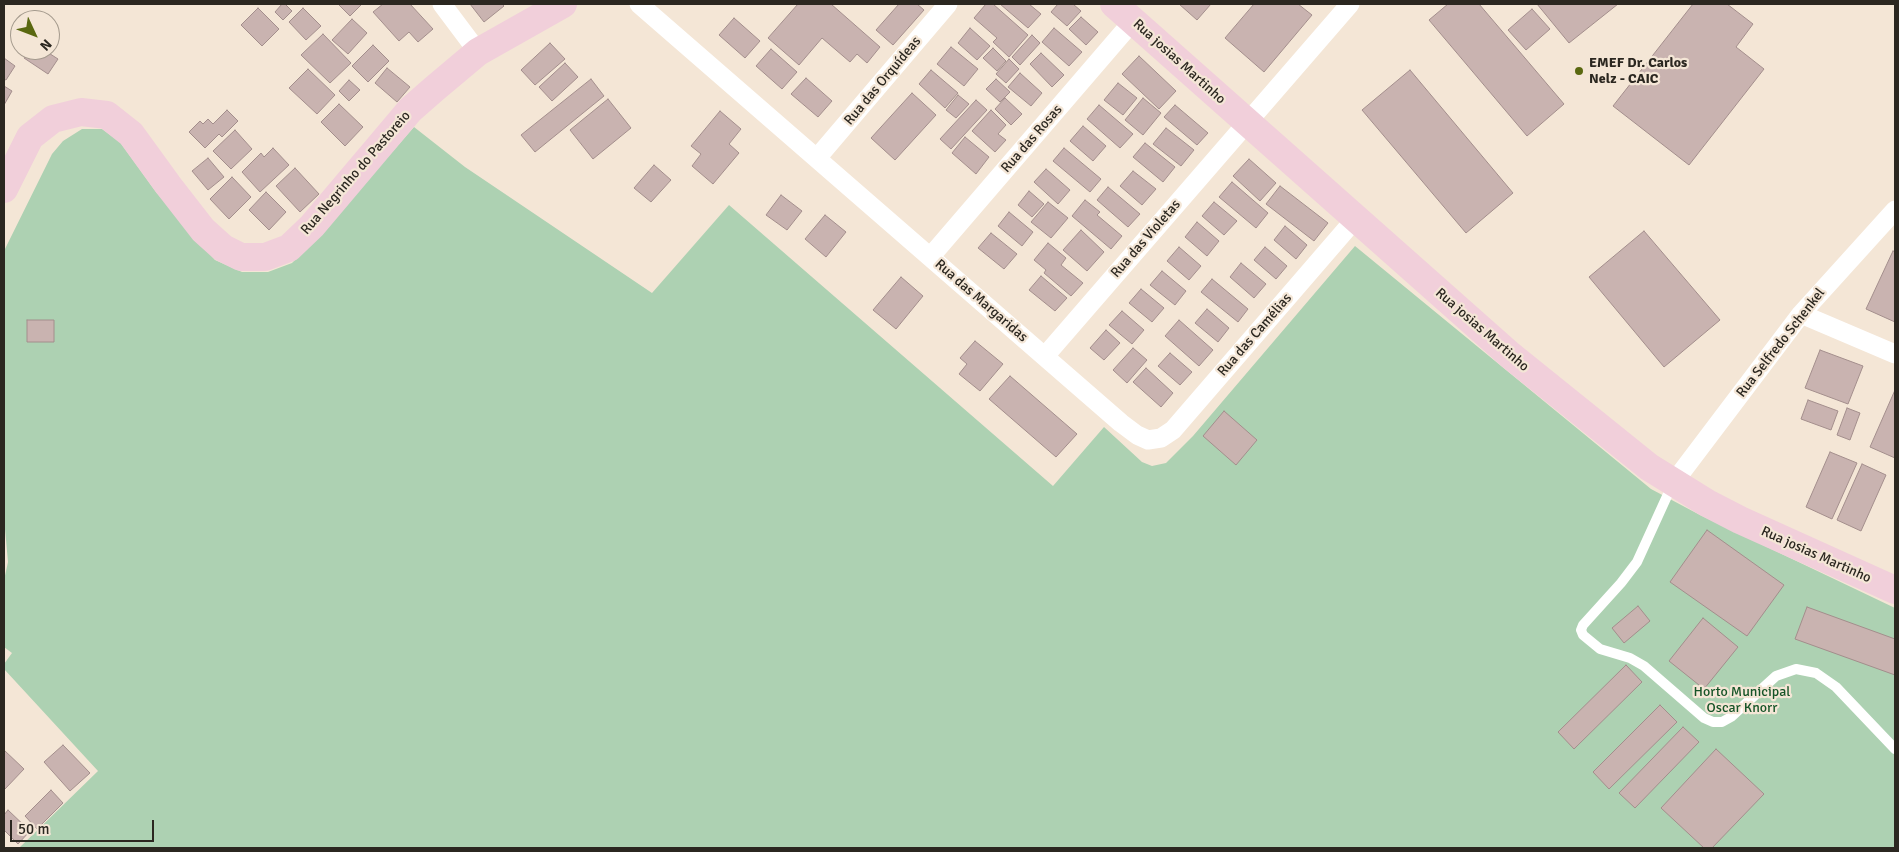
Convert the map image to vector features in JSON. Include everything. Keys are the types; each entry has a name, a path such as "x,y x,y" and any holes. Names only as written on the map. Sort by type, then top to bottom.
{"street":[{"path":"442,4 478,52"},
{"name":"Rua Negrinho do Pastoreio","path":"4,189 30,137 53,119 81,112 107,115 131,134 168,186 204,230 222,248 240,257 264,257 289,248 312,226 410,110 478,52 563,4"},
{"name":"Rua das Margaridas","path":"639,4 1121,423 1137,435 1148,440"},
{"name":"Rua das Orquídeas","path":"818,158 948,4"},
{"name":"Rua das Violetas","path":"1045,356 1350,4"},
{"name":"Rua josias Martinho","path":"1124,12 1246,123 1510,355 1649,467 1740,520 1895,590"},
{"name":"Rua das Rosas","path":"931,256 1124,12"},
{"name":"Rua Selfredo Schenkel","path":"1674,482 1801,314 1895,210"},
{"name":"Rua das Camélias","path":"1148,440 1161,438 1173,430 1356,218"},
{"path":"1801,314 1895,354"}],"lane":[{"path":"1674,482 1637,562 1621,584 1582,625 1581,630 1584,635 1600,649 1630,658 1644,666 1704,718 1713,722 1722,722 1731,717 1776,676 1796,669 1816,673 1836,686 1895,749"}],"green space":[{"name":"Horto Municipal Oscar Knorr","path":"414,127 465,167 652,293 729,205 1053,486 1104,427 1142,462 1152,466 1166,463 1193,436 1355,246 1651,489 1700,515 1895,608 1895,848 19,848 98,771 4,669 4,664 12,653 4,647 4,580 8,562 4,518 4,251 52,154 63,141 82,129 102,129 120,142 156,192 215,260 242,272 268,272 292,263 312,243"}],"building":[{"path":"282,4 285,4 292,11 283,20 275,12"},
{"path":"338,4 362,4 350,16"},
{"path":"383,4 410,4 433,29 418,42 409,32 399,41 373,12"},
{"path":"470,4 502,4 504,6 484,22"},
{"path":"798,4 831,4 880,47 867,63 857,54 850,62 822,38 799,65 768,38"},
{"path":"899,4 917,4 924,10 893,45 876,30"},
{"path":"986,4 993,4 1028,35 1009,57 993,42 997,38 974,18"},
{"path":"1000,4 1029,4 1041,14 1028,28"},
{"path":"1058,4 1073,4 1081,11 1067,26 1051,12"},
{"path":"1179,4 1211,4 1197,20"},
{"path":"1254,4 1298,4 1312,15 1264,72 1225,38"},
{"path":"1448,4 1479,4 1564,104 1527,136 1429,20"},
{"path":"1537,4 1618,4 1569,43"},
{"path":"1693,4 1727,4 1753,24 1736,47 1764,69 1689,165 1613,106"},
{"path":"258,8 279,29 262,46 241,25"},
{"path":"303,8 321,26 306,40 289,22"},
{"path":"1532,9 1550,29 1526,50 1508,30"},
{"path":"1081,17 1098,32 1086,45 1069,29"},
{"path":"734,18 760,41 745,58 719,35"},
{"path":"352,19 367,33 348,54 332,40"},
{"path":"970,28 990,46 977,60 958,43"},
{"path":"1054,28 1082,52 1069,66 1042,42"},
{"path":"323,34 351,63 330,83 301,55"},
{"path":"1032,35 1040,43 1020,65 1012,57"},
{"path":"550,43 565,59 535,85 521,70"},
{"path":"373,45 389,61 368,82 352,66"},
{"path":"951,47 978,69 964,86 937,64"},
{"path":"993,48 1006,61 997,71 983,58"},
{"path":"771,49 797,72 782,89 756,66"},
{"path":"1041,53 1064,75 1052,87 1030,64"},
{"path":"1139,56 1176,91 1159,109 1122,74"},
{"path":"4,58 15,66 6,80 4,79"},
{"path":"1009,59 1019,69 1006,83 996,74"},
{"path":"27,60 57,60 48,74"},
{"path":"565,63 578,77 552,101 539,87"},
{"path":"387,68 410,87 397,102 375,83"},
{"path":"308,69 335,95 317,114 289,88"},
{"path":"931,70 958,93 945,108 919,84"},
{"path":"1410,70 1513,193 1466,233 1362,110"},
{"path":"1020,73 1042,93 1031,106 1008,87"},
{"path":"806,78 832,101 818,117 791,94"},
{"path":"591,79 604,96 535,152 521,135"},
{"path":"996,79 1010,92 1000,102 986,89"},
{"path":"349,80 360,90 349,101 339,91"},
{"path":"1118,83 1137,98 1123,115 1104,100"},
{"path":"4,86 12,91 4,105"},
{"path":"912,93 936,115 895,160 871,138"},
{"path":"958,95 969,104 956,118 946,110"},
{"path":"1005,98 1022,114 1011,125 995,109"},
{"path":"1143,98 1161,113 1143,135 1125,120"},
{"path":"608,99 631,128 593,159 570,130"},
{"path":"976,100 987,110 951,149 940,139"},
{"path":"339,104 363,127 345,146 321,122"},
{"path":"1099,105 1133,134 1120,148 1087,119"},
{"path":"1175,105 1208,133 1197,145 1164,117"},
{"path":"227,110 238,121 222,137 219,134 205,148 189,132 200,121 203,124 208,119 213,124"},
{"path":"991,110 1006,125 998,134 1006,140 995,152 972,131"},
{"path":"720,111 741,129 729,144 739,153 713,184 692,166 701,154 691,146"},
{"path":"1083,126 1106,146 1093,161 1070,141"},
{"path":"1166,128 1194,150 1181,166 1153,144"},
{"path":"235,130 252,149 231,169 213,151"},
{"path":"965,137 989,157 976,174 952,153"},
{"path":"1145,143 1175,167 1163,182 1133,157"},
{"path":"273,148 289,165 260,192 242,172 261,153 264,157"},
{"path":"1064,148 1101,179 1090,192 1053,161"},
{"path":"208,158 224,177 208,190 192,171"},
{"path":"1249,159 1276,183 1260,201 1233,176"},
{"path":"654,165 671,180 651,202 634,188"},
{"path":"295,168 319,194 300,212 276,186"},
{"path":"1046,169 1070,190 1058,204 1034,182"},
{"path":"1133,171 1156,189 1142,205 1120,186"},
{"path":"232,177 251,197 229,219 210,199"},
{"path":"1232,182 1268,213 1256,228 1219,197"},
{"path":"1280,186 1328,223 1314,241 1266,204"},
{"path":"1108,187 1140,214 1128,227 1097,200"},
{"path":"1029,191 1044,204 1032,217 1018,205"},
{"path":"266,192 286,212 269,230 249,210"},
{"path":"781,195 802,211 787,230 766,215"},
{"path":"1085,200 1100,212 1097,215 1122,236 1111,249 1072,216"},
{"path":"1048,202 1068,218 1051,238 1031,222"},
{"path":"1214,202 1237,221 1224,235 1202,216"},
{"path":"1009,212 1033,232 1022,246 998,226"},
{"path":"825,215 846,232 826,257 805,239"},
{"path":"1197,222 1219,241 1207,256 1185,237"},
{"path":"1285,226 1307,245 1296,259 1274,240"},
{"path":"1081,230 1104,252 1087,271 1063,250"},
{"path":"1644,231 1720,320 1664,367 1589,277"},
{"path":"991,233 1017,254 1004,269 978,248"},
{"path":"1048,243 1066,258 1061,265 1083,283 1071,296 1044,273 1046,270 1034,260"},
{"path":"1179,247 1201,266 1189,280 1167,261"},
{"path":"1265,247 1287,266 1276,279 1254,260"},
{"path":"1893,251 1895,252 1895,322 1866,309"},
{"path":"1241,263 1266,284 1254,298 1230,277"},
{"path":"1162,271 1186,291 1175,305 1150,285"},
{"path":"1041,276 1067,298 1055,311 1029,290"},
{"path":"901,277 923,296 896,329 873,310"},
{"path":"1212,279 1248,309 1238,322 1201,292"},
{"path":"1141,289 1164,308 1152,322 1129,303"},
{"path":"1207,309 1229,328 1218,342 1195,323"},
{"path":"1122,311 1144,330 1132,344 1109,325"},
{"path":"27,320 54,320 54,342 27,342"},
{"path":"1179,320 1213,350 1199,366 1165,336"},
{"path":"1106,330 1120,343 1104,360 1090,348"},
{"path":"975,341 1003,364 980,391 959,374 967,364 960,358"},
{"path":"1133,348 1147,360 1127,383 1113,370"},
{"path":"1820,350 1863,366 1848,404 1805,388"},
{"path":"1170,353 1192,372 1180,385 1158,366"},
{"path":"1146,368 1173,393 1161,407 1133,382"},
{"path":"1010,376 1077,434 1056,457 989,399"},
{"path":"1895,390 1895,458 1870,447"},
{"path":"1808,400 1838,411 1831,430 1801,419"},
{"path":"1847,408 1860,413 1850,440 1837,435"},
{"path":"1224,411 1257,440 1236,465 1203,436"},
{"path":"1830,452 1857,463 1832,519 1806,507"},
{"path":"1862,464 1886,475 1861,531 1837,520"},
{"path":"1707,530 1784,585 1747,636 1670,582"},
{"path":"1638,606 1650,621 1624,643 1612,628"},
{"path":"1807,607 1895,639 1895,675 1795,639"},
{"path":"1703,618 1738,647 1704,689 1669,661"},
{"path":"1626,665 1642,682 1574,749 1558,732"},
{"path":"1660,705 1677,722 1609,789 1593,772"},
{"path":"1683,727 1699,742 1635,808 1619,793"},
{"path":"63,745 90,773 70,791 44,762"},
{"path":"1716,749 1764,794 1712,848 1704,848 1661,808"},
{"path":"4,750 24,769 5,789 4,787"},
{"path":"51,790 63,803 37,829 25,816"},
{"path":"8,810 30,831 18,844 4,830 4,815"}],"place":[{"name":"EMEF Dr. Carlos Nelz - CAIC","path":"1579,71"}]}
